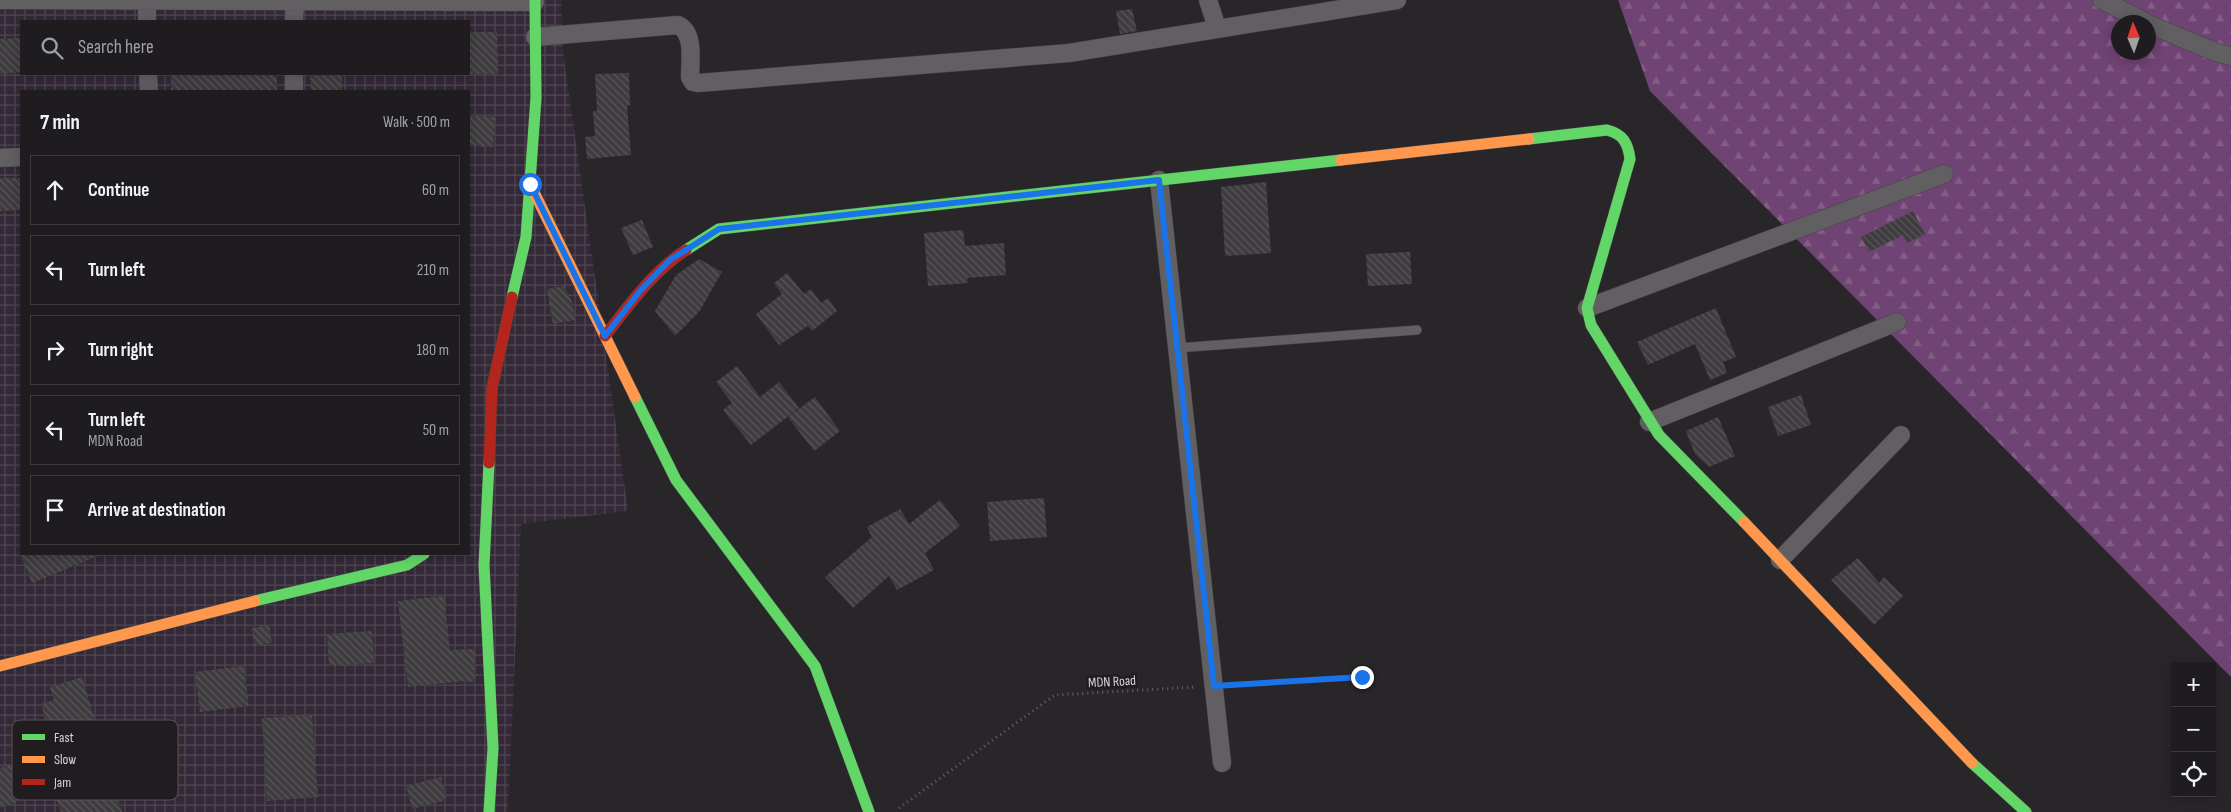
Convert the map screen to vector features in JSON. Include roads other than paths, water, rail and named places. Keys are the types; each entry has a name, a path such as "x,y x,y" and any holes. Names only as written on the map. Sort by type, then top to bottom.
{"street":[{"path":"0,0 536,1 536,98 526,237 492,388 484,566 493,748 489,812"},
{"path":"147,0 147,20"},
{"path":"1208,0 1217,28"},
{"path":"536,37 678,25 685,28 689,35 690,77 693,82 698,83 1069,53 1169,38 1217,28 1341,11 1397,0"},
{"path":"2102,0 2131,15"},
{"path":"294,20 295,1"},
{"path":"2156,27 2218,53 2231,56"},
{"path":"148,75 149,90"},
{"path":"294,75 294,90"},
{"path":"605,336 640,291 670,260 719,229 1607,130 1615,132 1624,136 1629,146 1630,159 1587,308 1591,325 1649,422 1681,460 1716,492 1970,760 2026,812"},
{"path":"0,158 20,157"},
{"path":"1587,308 1944,174"},
{"path":"1159,180 1222,763"},
{"path":"530,184 676,480 815,666 869,812"},
{"path":"1649,422 1897,322"},
{"path":"1780,560 1901,435"},
{"path":"475,520 486,512"},
{"path":"0,666 278,595 407,565 422,555"}],"lane":[{"path":"1176,348 1416,330"}]}
